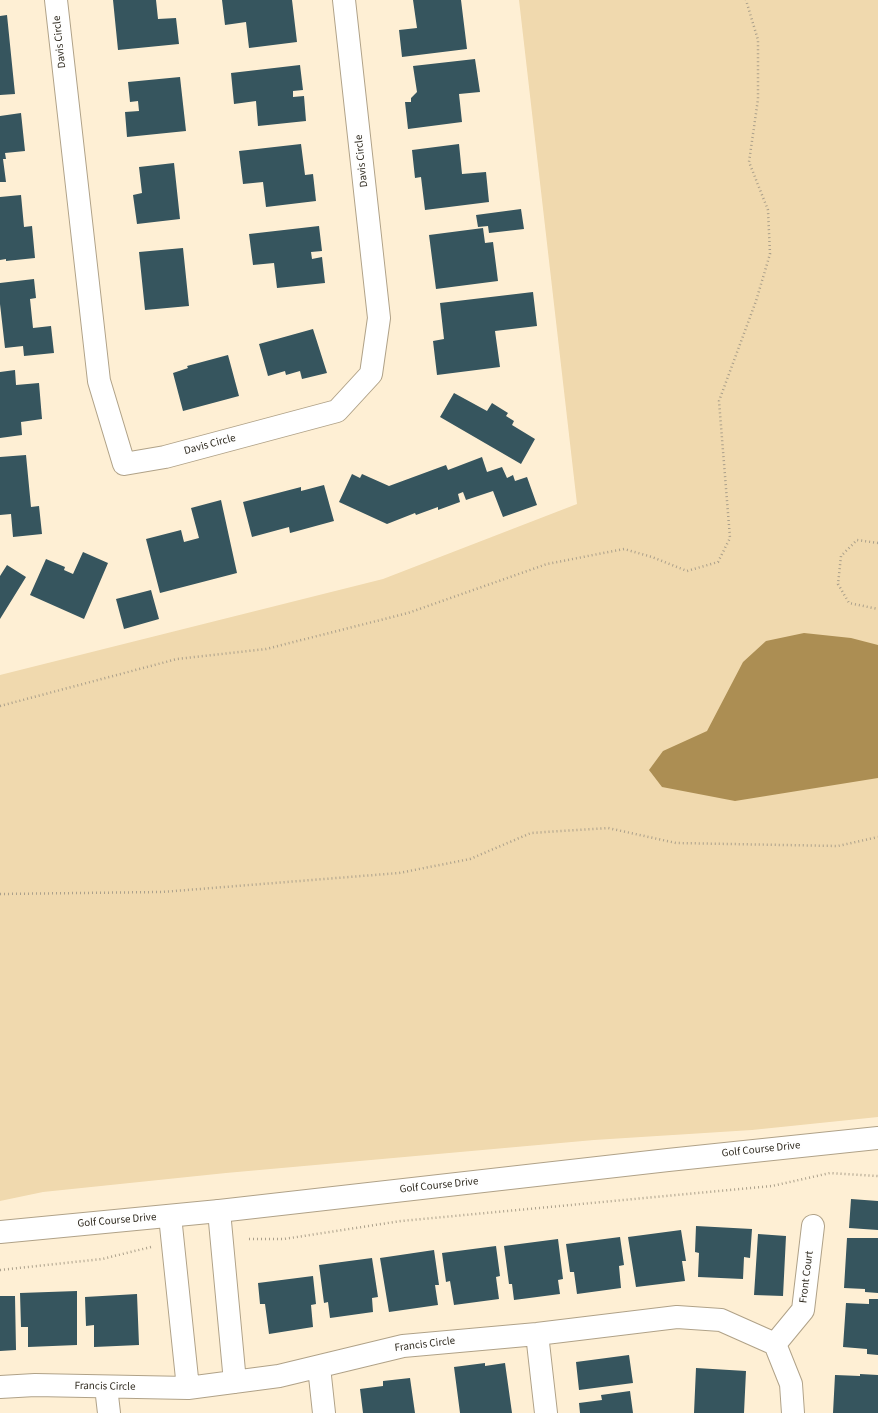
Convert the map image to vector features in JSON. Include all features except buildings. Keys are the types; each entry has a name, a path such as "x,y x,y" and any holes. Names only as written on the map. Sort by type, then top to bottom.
{"street":[{"name":"Davis Circle","path":"56,0 99,381 124,464 165,457 337,411 371,374 379,318 344,0"},
{"name":"Golf Course Drive","path":"0,1232 218,1211 668,1160 878,1138"},
{"path":"218,1211 235,1382"},
{"path":"170,1216 188,1388"},
{"name":"Front Court","path":"775,1344 803,1310 813,1226"},
{"name":"Francis Circle","path":"0,1387 36,1385 188,1388 279,1376 403,1346 537,1334 677,1317 721,1320 775,1344"},
{"path":"537,1334 546,1413"},
{"path":"775,1344 791,1384 793,1413"},
{"path":"319,1367 324,1413"},
{"path":"106,1387 109,1413"}],"path":[{"path":"0,706 177,659 266,649 408,613 547,564 616,550 624,549 652,557 687,571 718,562 730,538 719,401 756,301 770,254 768,210 749,162 758,99 758,40 746,0"},
{"path":"878,543 857,540 840,556 838,584 849,603 878,609"},
{"path":"0,894 162,892 399,873 470,859 531,833 608,828 676,843 838,846 878,838"},
{"path":"250,1239 284,1239 402,1221 772,1186 830,1173 878,1176"},
{"path":"0,1270 102,1259 151,1247"}],"shaded area":[{"path":"519,0 878,0 878,1117 752,1130 594,1140 226,1173 43,1192 0,1201 0,675 383,579 577,504"},
{"path":"804,633 851,638 878,645 878,778 735,801 662,787 649,770 663,751 707,731 743,662 766,641"}]}
